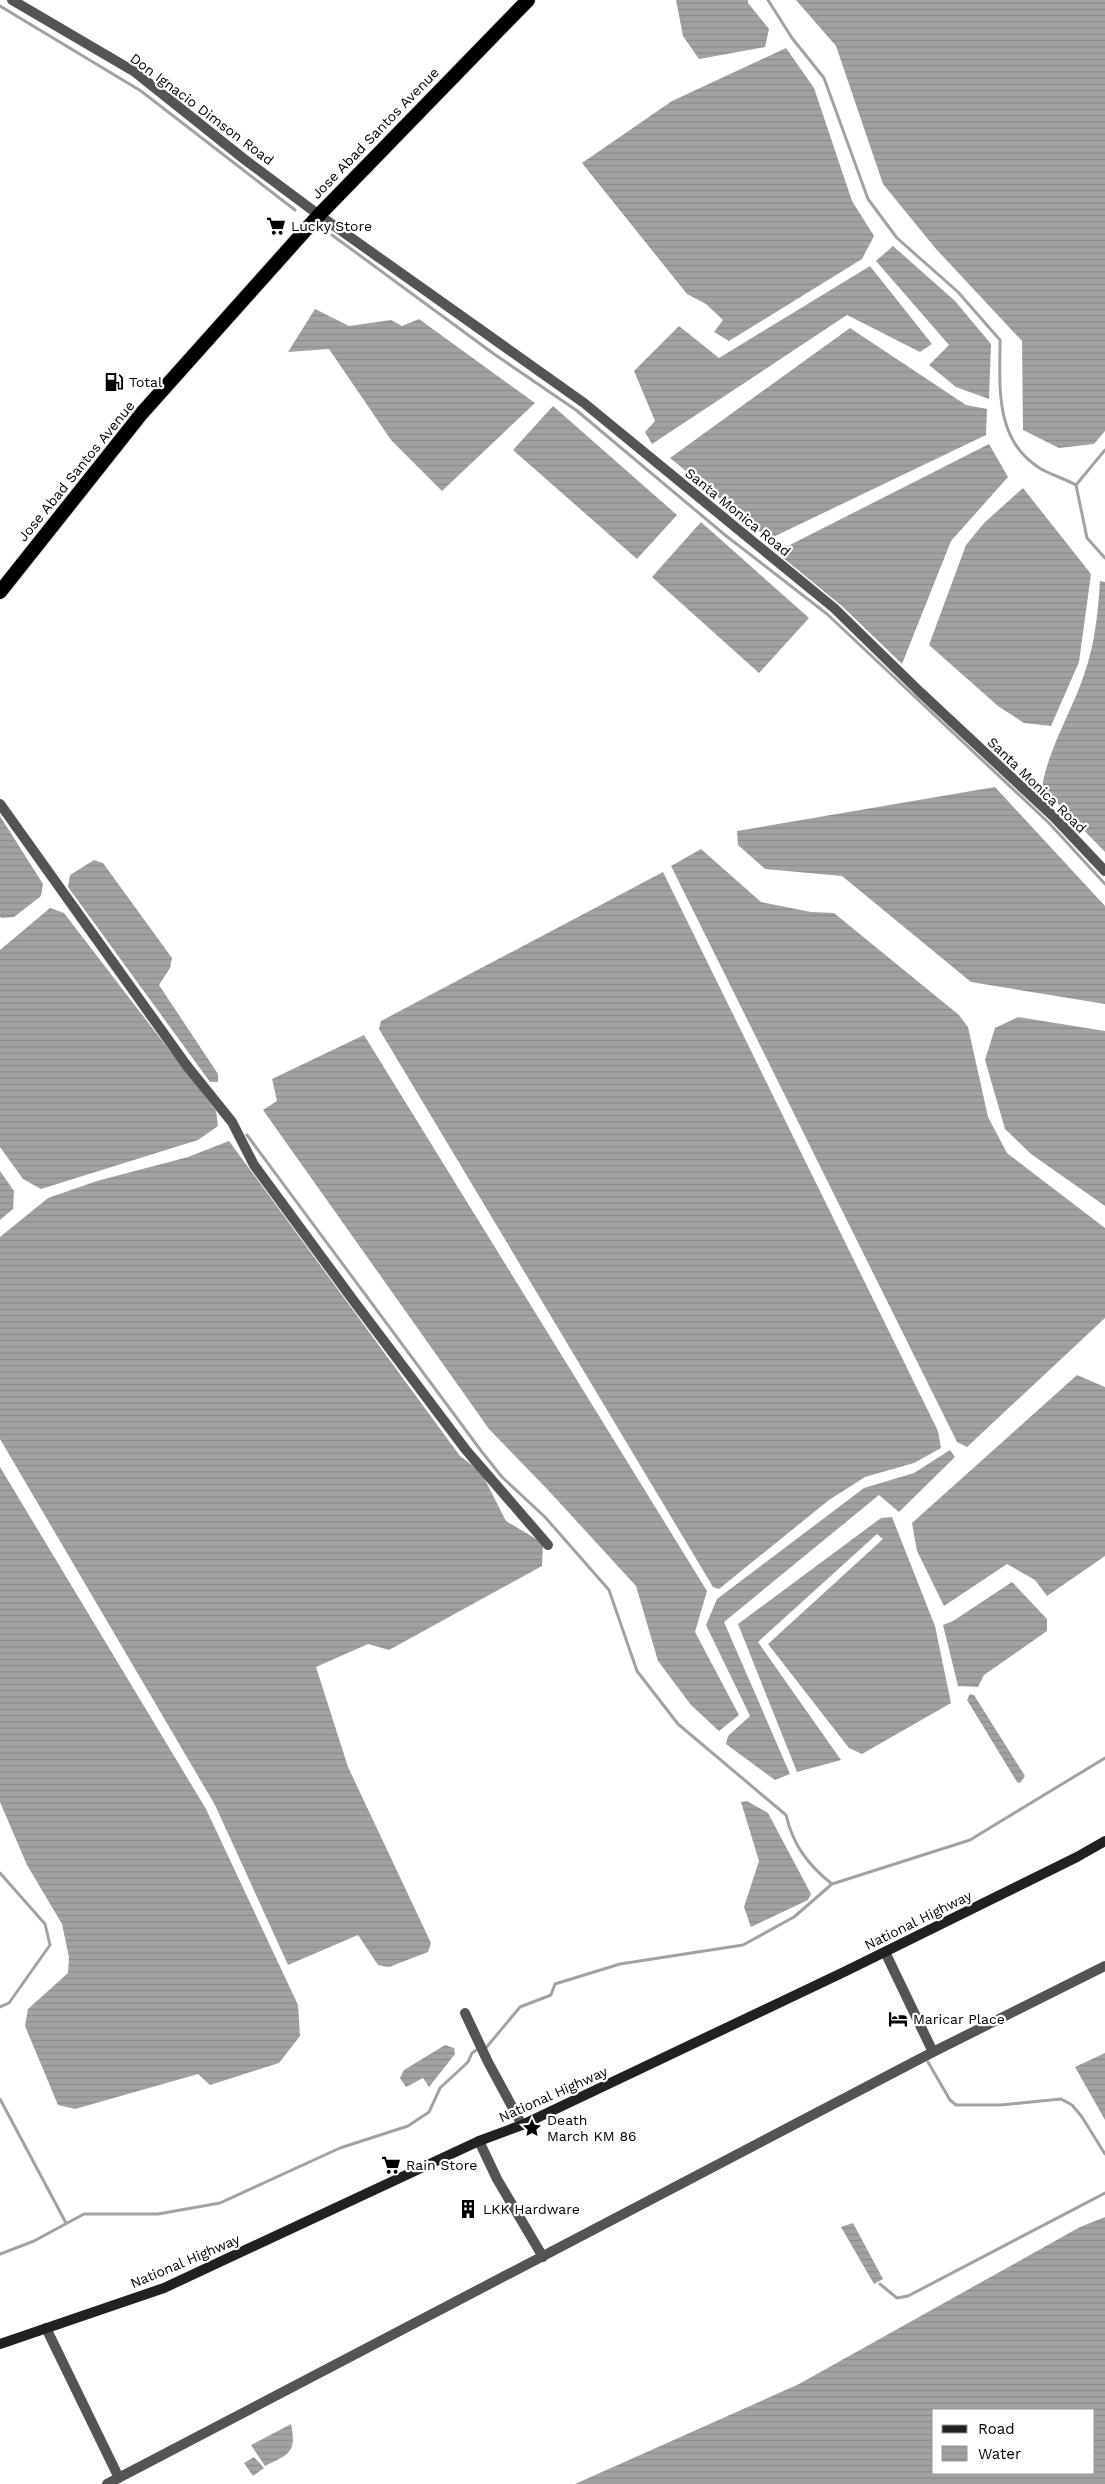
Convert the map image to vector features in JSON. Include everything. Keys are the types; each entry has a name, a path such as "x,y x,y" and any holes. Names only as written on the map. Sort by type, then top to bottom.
{"highway":[{"name":"Jose Abad Santos Avenue","path":"0,592 142,413 319,214 528,0"}],"main road":[{"name":"National Highway","path":"0,2344 164,2288 479,2140 522,2125 885,1952 1069,1861 1105,1840"}],"street":[{"name":"Don Ignacio Dimson Road","path":"12,0 135,72 229,148 319,214"},
{"name":"Santa Monica Road","path":"319,214 584,403 834,608 920,692 1054,817 1105,871"},
{"path":"0,804 187,1066 232,1122 254,1165 350,1296 466,1450 548,1545"},
{"path":"885,1952 933,2052"},
{"path":"107,2484 933,2052 1105,1966"},
{"path":"465,2014 522,2125"},
{"path":"479,2140 497,2179 543,2257"},
{"path":"46,2328 119,2478"}],"water":[{"path":"676,0 748,0 748,3 769,29 765,47 699,59 683,36"},
{"path":"796,0 1105,0 1105,431 1094,444 1059,448 1023,430 1022,341 936,249 883,184 836,46"},
{"path":"786,48 814,88 852,201 874,236 862,259 729,341 714,332 723,320 706,304 687,294 582,163 672,101"},
{"path":"893,246 955,301 991,344 989,399 956,387 929,365 949,345 876,261"},
{"path":"870,266 932,344 920,352 847,315 652,444 645,432 655,421 634,371 679,326 719,358"},
{"path":"315,309 349,326 391,320 402,326 419,319 535,403 442,491 391,440 329,349 288,352"},
{"path":"850,328 966,405 987,409 986,435 769,539 670,458"},
{"path":"553,406 677,515 637,559 513,450"},
{"path":"989,444 1008,477 951,541 902,664 843,607 776,552"},
{"path":"1023,488 1091,574 1079,662 1051,726 1024,723 998,706 929,645 966,545 984,523"},
{"path":"701,522 809,618 759,673 652,577"},
{"path":"1100,581 1105,582 1105,852 1042,787 1055,743 1080,687 1088,661 1096,627"},
{"path":"995,787 1105,906 1105,1004 971,982 842,876 765,869 738,845 737,831"},
{"path":"0,816 43,884 41,896 14,917 1,918 0,916"},
{"path":"701,849 761,902 811,912 834,913 959,1015 968,1027 988,1117 1007,1153 1105,1228 1105,1318 967,1447 957,1442 671,866"},
{"path":"94,860 103,863 172,958 170,968 159,985 218,1074 218,1082 210,1082 68,887 70,875"},
{"path":"663,872 938,1431 941,1448 914,1463 865,1477 829,1500 719,1589 713,1587 379,1029 381,1021"},
{"path":"50,908 64,913 216,1111 218,1126 198,1140 41,1189 23,1179 0,1147 0,950"},
{"path":"1018,1017 1105,1031 1105,1206 1031,1154 1005,1129 985,1060 995,1028"},
{"path":"364,1035 707,1591 695,1632 739,1715 719,1731 691,1705 658,1661 636,1586 489,1429 263,1110 277,1101 272,1079"},
{"path":"229,1141 460,1456 481,1472 506,1521 543,1543 542,1566 389,1650 368,1644 316,1667 348,1767 431,1943 428,1952 389,1967 378,1965 358,1935 288,1965 215,1805 0,1439 0,1237 48,1198 97,1181 188,1157"},
{"path":"0,1171 14,1191 13,1209 0,1220"},
{"path":"1077,1375 1105,1387 1105,1556 1047,1596 1035,1580 1007,1564 944,1606 917,1551 912,1523"},
{"path":"950,1450 955,1457 899,1512 879,1495 724,1622 790,1774 775,1780 726,1744 728,1736 750,1716 706,1625 717,1599 864,1488 914,1473"},
{"path":"0,1467 206,1809 298,2005 300,2036 279,2063 210,2085 198,2074 75,2109 58,2105 25,2026 28,2009 68,1973 69,1957 62,1924 27,1865 0,1802"},
{"path":"892,1517 935,1626 951,1703 862,1754 849,1748 768,1644 883,1539 877,1534 758,1642 841,1760 797,1772 738,1624 881,1518"},
{"path":"1012,1582 1047,1619 1047,1631 984,1675 978,1687 958,1686 943,1625 953,1621"},
{"path":"970,1694 974,1695 1025,1776 1020,1783 1017,1782 967,1700"},
{"path":"747,1801 768,1813 811,1894 808,1900 751,1927 744,1907 759,1861 741,1802"},
{"path":"445,2045 454,2048 455,2054 429,2087 423,2078 406,2087 400,2078 404,2070"},
{"path":"1105,2053 1105,2120 1075,2067"},
{"path":"1105,2217 1105,2484 575,2484 799,2384 1080,2227"},
{"path":"853,2223 883,2279 874,2284 841,2227"},
{"path":"291,2424 293,2434 292,2447 285,2455 265,2466 251,2445"},
{"path":"254,2457 264,2468 253,2476 244,2463"}],"waterway":[{"path":"768,0 792,38 824,78 868,199 897,238 958,292 1000,340 1003,412 1007,428 1015,444 1026,457 1041,469 1076,485"},
{"path":"0,6 141,91 295,210"},
{"path":"332,235 494,354 576,410 725,535 827,614 1049,823 1105,884"},
{"path":"1105,450 1076,485 1087,538 1105,558"},
{"path":"247,1135 482,1452 502,1477 545,1517 609,1590 637,1671 678,1724 786,1815 797,1845 809,1862 832,1884"},
{"path":"0,2254 34,2241 84,2214 158,2214 220,2203 340,2148 408,2126 429,2112 440,2088 468,2062 472,2053 478,2049 485,2049 520,2007 551,1995 555,1984 620,1964 743,1945 794,1917 832,1884 970,1840 1105,1758"},
{"path":"0,1873 45,1924 50,1945 9,2003 0,2007"},
{"path":"928,2062 950,2100 956,2105 1000,2105 1061,2099 1072,2105 1082,2117 1105,2154"},
{"path":"0,2099 66,2223"},
{"path":"880,2284 897,2298 908,2296 1105,2193"}],"place":[{"name":"Lucky Store","path":"276,226"},
{"name":"Total","path":"114,382"},
{"name":"Maricar Place","path":"898,2019"},
{"name":"Death March KM 86","path":"532,2128"},
{"name":"Rain Store","path":"391,2165"},
{"name":"LKK Hardware","path":"468,2209"}]}
